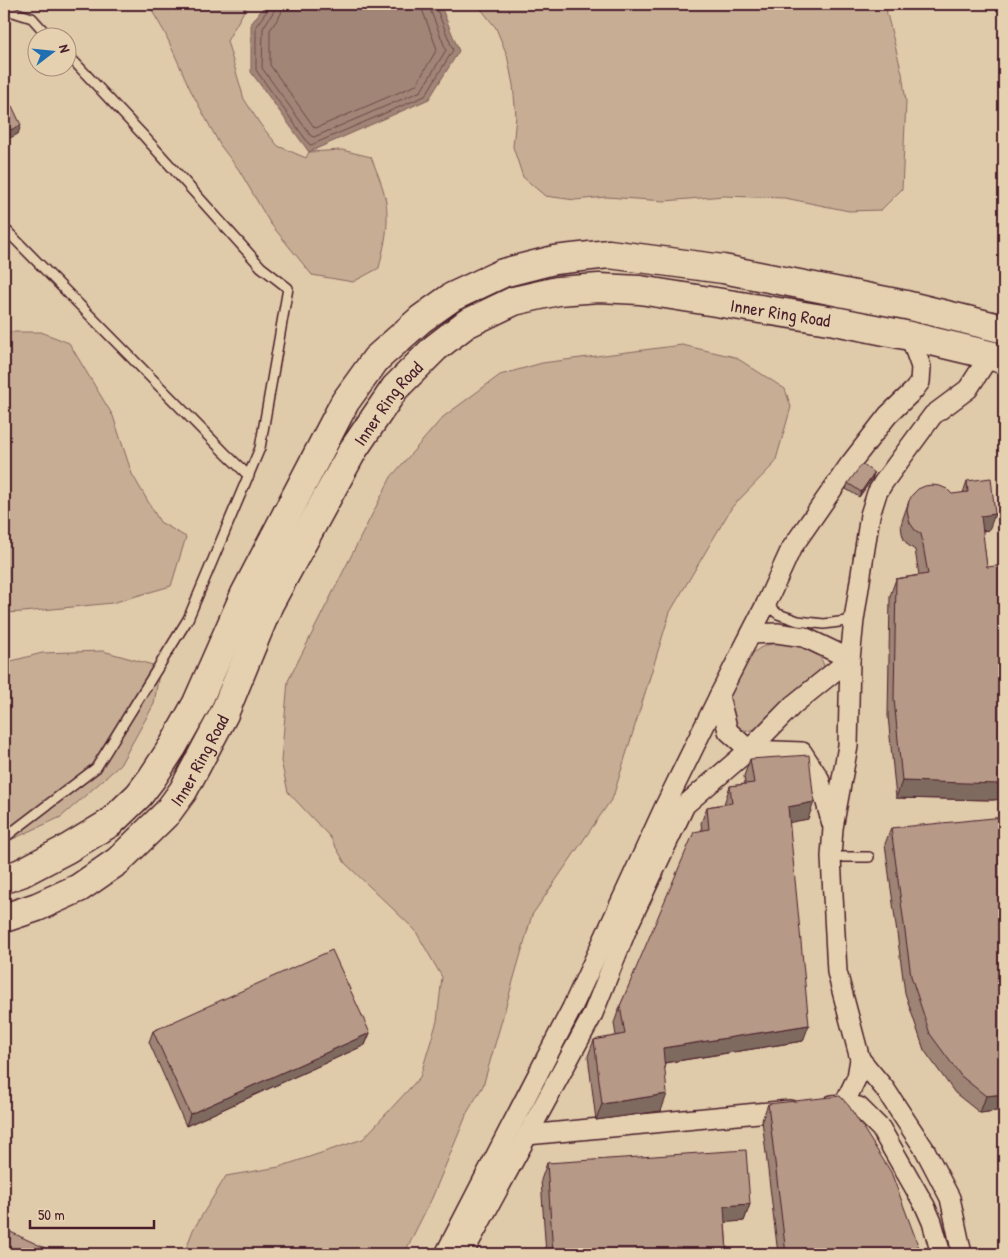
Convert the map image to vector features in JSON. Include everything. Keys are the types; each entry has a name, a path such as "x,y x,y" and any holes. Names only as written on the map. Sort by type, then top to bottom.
{"main road":[{"name":"Inner Ring Road","path":"4,879 21,873 110,823 144,789 173,746 197,703 245,594 345,402 376,359 421,319 452,297 503,273 554,260 609,254 723,269 906,305 1004,329"},
{"name":"Inner Ring Road","path":"4,918 37,907 79,888 118,861 167,813 183,790 224,714 269,604 353,450 395,388 436,348 466,324 514,301 558,291 599,288 640,290 835,321 910,336 997,357"}],"street":[{"path":"445,1254 572,1008 664,808 766,604 791,549 850,464 888,415 920,382 921,367 910,336"},
{"path":"962,1254 950,1198 925,1150 897,1106 860,1059 836,972 831,857 833,828 848,746 850,659 854,620 870,515 877,493 933,415 968,389 997,357"},
{"path":"751,634 777,633 804,637 850,659"},
{"path":"463,1254 592,1016 628,926 685,805 749,750 793,705 850,659"},
{"path":"719,696 728,732 749,750 802,752 819,778 833,828"},
{"path":"844,1104 857,1077 860,1059"},
{"path":"527,1135 844,1104 859,1107 881,1128 925,1206 932,1222 941,1254"}],"lane":[{"path":"4,9 32,18 41,28"},
{"path":"4,836 8,835 96,768 188,619 260,448 288,288 261,268 142,134 78,66"},
{"path":"4,228 249,476"},
{"path":"766,604 778,614 798,621 824,624 854,620"},
{"path":"831,857 869,857"}],"shaded area":[{"path":"148,4 248,4 227,41 244,99 260,124 278,146 306,158 309,152 342,150 371,157 382,185 387,207 386,234 379,268 353,282 312,275 270,223 239,170 220,145 190,89 165,33"},
{"path":"477,4 886,4 902,73 906,102 902,189 881,210 849,211 785,198 724,196 665,201 606,197 575,200 545,196 523,177 513,147 516,116 513,85 507,55 496,28"},
{"path":"9,332 41,332 69,343 113,416 132,474 160,522 186,537 171,586 112,603 4,613 4,335"},
{"path":"682,345 735,357 785,389 791,407 775,463 732,507 670,612 613,797 532,915 483,1086 468,1111 432,1198 404,1254 184,1254 193,1230 226,1176 279,1167 363,1139 420,1077 437,1021 442,977 415,930 345,863 330,837 288,792 281,761 288,681 391,477 443,417 500,375 542,363"},
{"path":"778,642 800,645 814,652 823,663 824,670 760,726 751,730 741,729 734,725 730,718 729,709 732,689 739,671 750,655 762,647"},
{"path":"103,651 160,667 154,704 120,765 61,817 4,843 4,663 42,653"}],"water":[{"path":"266,4 440,4 459,51 429,99 309,152 251,72 251,24"}],"building":[{"path":"12,106 21,125 4,133 4,110"},
{"path":"862,464 874,473 861,492 848,483"},
{"path":"991,478 995,514 981,516 987,567 1004,565 1004,783 902,781 894,699 896,579 928,574 921,534 915,530 908,516 909,501 918,489 925,486 940,486 952,494 968,492 967,481"},
{"path":"809,755 814,802 788,807 809,1025 663,1048 667,1094 602,1104 594,1040 625,1034 620,1006 694,832 709,829 707,807 732,803 730,786 754,783 750,759"},
{"path":"1004,817 1004,1094 986,1096 961,1076 930,1034 911,976 891,828"},
{"path":"332,950 370,1033 190,1114 153,1031"},
{"path":"840,1096 849,1106 891,1172 920,1254 786,1254 768,1104"},
{"path":"746,1150 750,1204 724,1206 727,1254 553,1254 547,1163"},
{"path":"4,1229 58,1254 4,1254"}]}
